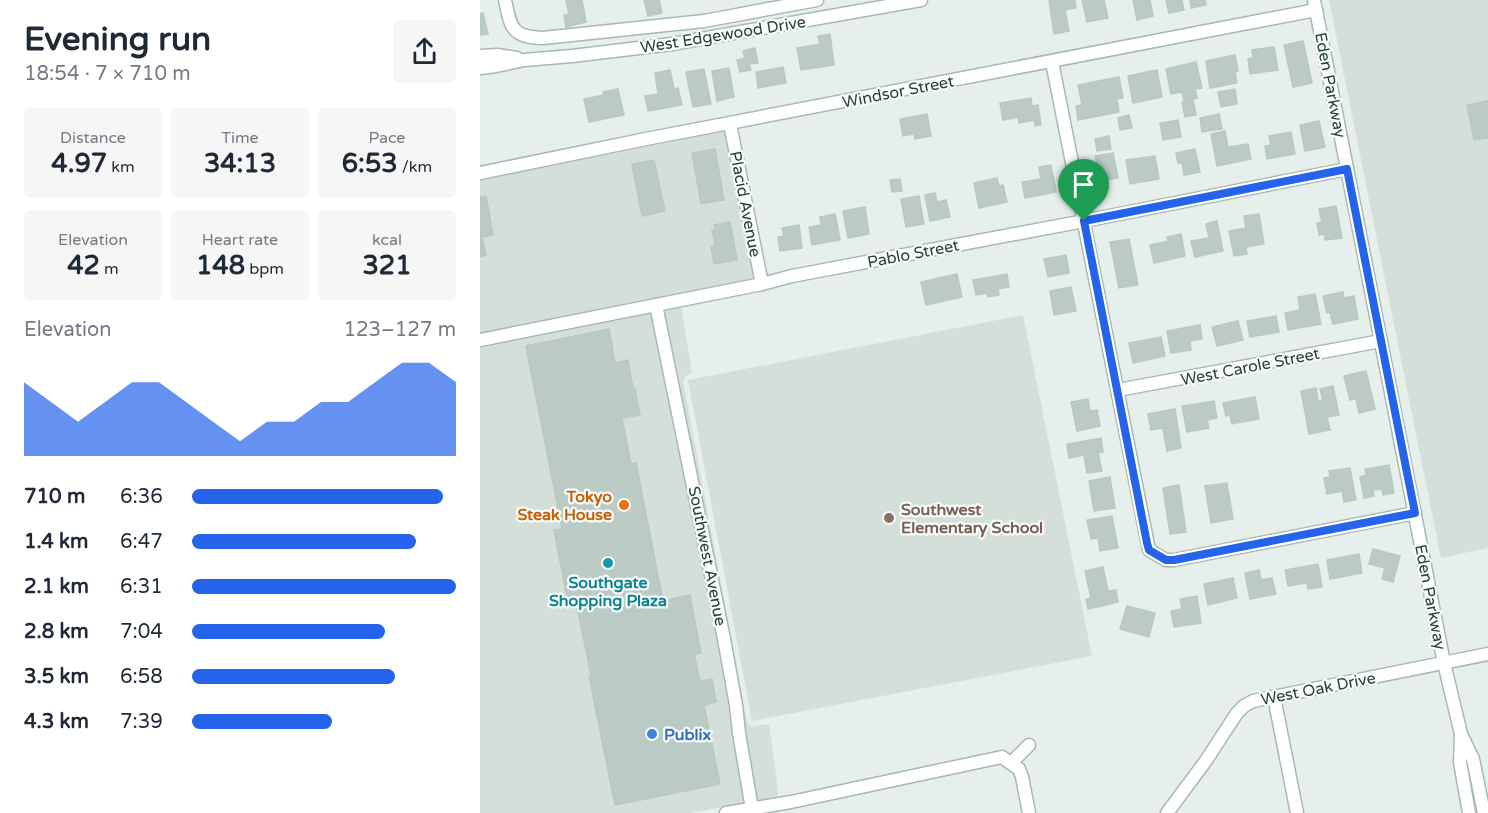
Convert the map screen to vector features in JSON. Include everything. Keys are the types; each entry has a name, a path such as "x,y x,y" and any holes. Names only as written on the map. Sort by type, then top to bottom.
{"street":[{"name":"West Edgewood Drive","path":"505,0 509,19 518,33 527,37 543,38 704,21 818,0"},
{"name":"West Edgewood Drive","path":"480,68 524,60 672,44 921,0"},
{"name":"Windsor Street","path":"480,173 1052,62 1315,5"},
{"name":"Eden Parkway","path":"1315,5 1444,663 1461,734 1473,759 1484,813"},
{"name":"West Edgewood Drive","path":"480,57 497,55 524,60"},
{"path":"1052,62 1149,550 1166,560 1174,560 1415,513"},
{"name":"Placid Avenue","path":"730,124 762,284"},
{"name":"Pablo Street","path":"480,340 802,274 1347,169"},
{"name":"Southwest Avenue","path":"656,305 736,705 752,809"},
{"name":"West Carole Street","path":"1118,390 1381,341"},
{"name":"West Oak Drive","path":"1167,813 1205,762 1237,713 1253,701 1488,654"},
{"path":"1274,697 1297,813"},
{"name":"Eden Parkway","path":"1461,734 1460,762 1469,813"},
{"path":"1011,763 1029,745"},
{"path":"726,813 1002,757 1018,769 1022,777 1029,813"}],"shaded area":[{"path":"1329,0 1488,0 1488,548 1441,558"},
{"path":"726,131 754,278 480,333 480,180"},
{"path":"681,307 692,373 685,376 683,381 747,722 751,727 769,724 778,798 757,802 730,638 664,310"},
{"path":"652,312 731,706 745,803 690,813 480,813 480,346"},
{"name":"Southwest Elementary School","path":"1023,315 1092,656 752,721 688,380"}],"building":[{"path":"566,0 582,0 586,22 566,27 564,15 569,14"},
{"path":"644,0 659,0 662,13 648,16"},
{"path":"1049,0 1075,0 1076,8 1065,10 1069,31 1054,34"},
{"path":"1082,0 1104,0 1108,18 1087,22"},
{"path":"1133,0 1150,0 1153,16 1137,20"},
{"path":"1166,0 1182,0 1184,10 1169,13"},
{"path":"1190,0 1205,0 1206,5 1191,8"},
{"path":"483,13 488,34 480,35 480,14"},
{"path":"830,34 834,65 801,70 797,48 820,44 818,36"},
{"path":"1303,41 1312,83 1293,87 1284,45"},
{"path":"1274,47 1278,70 1250,74 1248,59 1253,58 1252,50"},
{"path":"755,48 758,63 749,64 751,70 740,72 737,60 745,58 743,51"},
{"path":"1235,55 1238,71 1235,72 1237,83 1210,88 1206,61"},
{"path":"1196,62 1202,88 1195,89 1197,98 1184,101 1182,92 1171,94 1166,69"},
{"path":"783,67 786,83 758,88 756,72"},
{"path":"729,68 734,97 717,101 712,71"},
{"path":"704,69 711,104 693,107 686,72"},
{"path":"670,70 674,89 678,88 682,105 648,111 645,96 658,94 655,73"},
{"path":"1157,70 1162,97 1133,103 1128,76"},
{"path":"1119,77 1123,98 1117,99 1119,112 1078,120 1076,106 1082,105 1078,85"},
{"path":"618,89 624,115 589,122 584,99 604,95 603,92"},
{"path":"1235,89 1237,104 1221,107 1218,92"},
{"path":"1031,98 1032,106 1038,105 1041,125 1035,126 1034,120 1019,123 1018,117 1003,120 1000,103"},
{"path":"1193,100 1196,115 1185,117 1182,102"},
{"path":"1488,101 1488,138 1474,140 1467,105"},
{"path":"927,114 931,136 915,139 914,134 903,136 900,119"},
{"path":"1219,114 1222,129 1202,132 1200,118"},
{"path":"1129,115 1132,128 1120,130 1118,118"},
{"path":"1178,120 1181,137 1163,140 1160,123"},
{"path":"1319,121 1325,147 1305,151 1300,125"},
{"path":"1225,131 1228,147 1248,144 1251,159 1217,166 1211,134"},
{"path":"1291,132 1295,154 1267,159 1265,146 1271,145 1269,136"},
{"path":"1109,136 1111,149 1097,151 1095,139"},
{"path":"715,149 724,200 701,204 692,153"},
{"path":"1195,149 1200,172 1184,175 1182,163 1178,163 1176,153"},
{"path":"1113,153 1118,178 1101,181 1095,156"},
{"path":"1155,156 1159,179 1130,184 1126,160"},
{"path":"654,160 665,211 642,216 632,164"},
{"path":"1051,165 1056,192 1025,198 1022,182 1041,179 1039,167"},
{"path":"997,178 999,186 1003,185 1007,202 979,208 974,183"},
{"path":"900,179 902,191 892,192 890,180"},
{"path":"935,193 937,202 946,200 950,217 930,221 925,195"},
{"path":"486,196 493,235 482,237 486,255 480,257 480,197"},
{"path":"919,196 924,224 906,227 901,199"},
{"path":"1336,206 1342,238 1325,240 1324,234 1319,235 1317,223 1322,222 1319,209"},
{"path":"865,207 869,234 848,238 843,211"},
{"path":"835,214 840,240 812,245 809,227 821,225 820,217"},
{"path":"1259,214 1264,244 1246,247 1247,254 1234,256 1229,231 1246,228 1244,216"},
{"path":"1217,221 1223,251 1195,257 1191,241 1209,238 1206,224"},
{"path":"730,222 737,260 714,264 711,246 715,245 712,230 715,230 714,225"},
{"path":"799,225 802,248 780,251 778,237 784,236 782,228"},
{"path":"1181,234 1185,256 1154,263 1150,245 1168,241 1167,237"},
{"path":"1129,239 1138,285 1119,288 1110,242"},
{"path":"1066,255 1069,273 1048,277 1044,259"},
{"path":"957,274 962,297 926,305 921,282"},
{"path":"1007,274 1009,287 998,289 999,295 988,297 987,293 976,295 973,280"},
{"path":"1071,287 1076,311 1054,315 1050,291"},
{"path":"1343,292 1344,298 1354,296 1358,319 1333,324 1330,312 1327,313 1323,296"},
{"path":"1315,294 1321,324 1288,330 1285,313 1300,310 1298,297"},
{"path":"1276,316 1279,332 1250,337 1247,321"},
{"path":"1238,321 1243,340 1217,346 1212,327"},
{"path":"1200,325 1202,339 1190,341 1191,350 1171,353 1167,331"},
{"name":"Southgate Shopping Plaza","path":"609,329 615,363 628,360 633,389 635,389 640,415 622,418 631,464 636,463 663,601 690,595 701,653 694,654 700,681 712,679 716,702 704,705 720,784 615,805 577,606 569,607 554,530 562,529 526,346"},
{"path":"1161,337 1165,356 1133,363 1129,343"},
{"path":"1366,371 1375,409 1359,413 1356,399 1350,400 1344,376"},
{"path":"1333,386 1339,415 1327,417 1330,430 1309,434 1301,391 1316,388 1318,401 1323,400 1320,389"},
{"path":"1255,397 1259,419 1232,424 1230,415 1226,416 1223,403"},
{"path":"1088,399 1090,411 1097,410 1100,426 1077,431 1071,402"},
{"path":"1214,401 1217,418 1207,420 1209,428 1187,432 1182,406"},
{"path":"1175,409 1181,448 1167,451 1163,428 1151,430 1148,414"},
{"path":"1101,438 1103,452 1098,453 1102,471 1087,473 1084,455 1069,458 1067,444"},
{"path":"1389,465 1394,493 1383,495 1382,489 1373,490 1374,496 1364,498 1360,477 1366,475 1365,469"},
{"path":"1350,468 1356,500 1344,502 1342,491 1327,494 1324,478 1330,477 1329,471"},
{"path":"1110,477 1115,508 1094,511 1089,481"},
{"path":"1227,483 1233,519 1211,523 1205,486"},
{"path":"1179,485 1186,532 1170,534 1163,488"},
{"path":"1112,516 1118,548 1100,551 1098,538 1091,539 1087,520"},
{"path":"1373,549 1400,556 1393,582 1382,579 1385,568 1369,564"},
{"path":"1359,554 1362,573 1330,579 1327,560"},
{"path":"1318,564 1322,587 1308,589 1307,583 1288,586 1285,570"},
{"path":"1103,567 1108,591 1116,590 1118,602 1088,609 1086,599 1091,598 1085,571"},
{"path":"1259,570 1261,580 1272,578 1276,594 1250,599 1245,573"},
{"path":"1233,578 1237,598 1208,605 1204,584"},
{"path":"1197,596 1201,623 1174,627 1171,611 1182,609 1180,599"},
{"path":"1127,606 1155,613 1149,637 1120,629"}],"place":[{"name":"Tokyo Steak House","path":"624,505"},
{"name":"Southwest Elementary School","path":"889,518"},
{"name":"Southgate Shopping Plaza","path":"608,563"},
{"name":"Publix","path":"652,734"}],"route":[{"path":"1347,169 1415,513 1174,560 1166,560 1149,550 1084,221 1347,169"}]}
